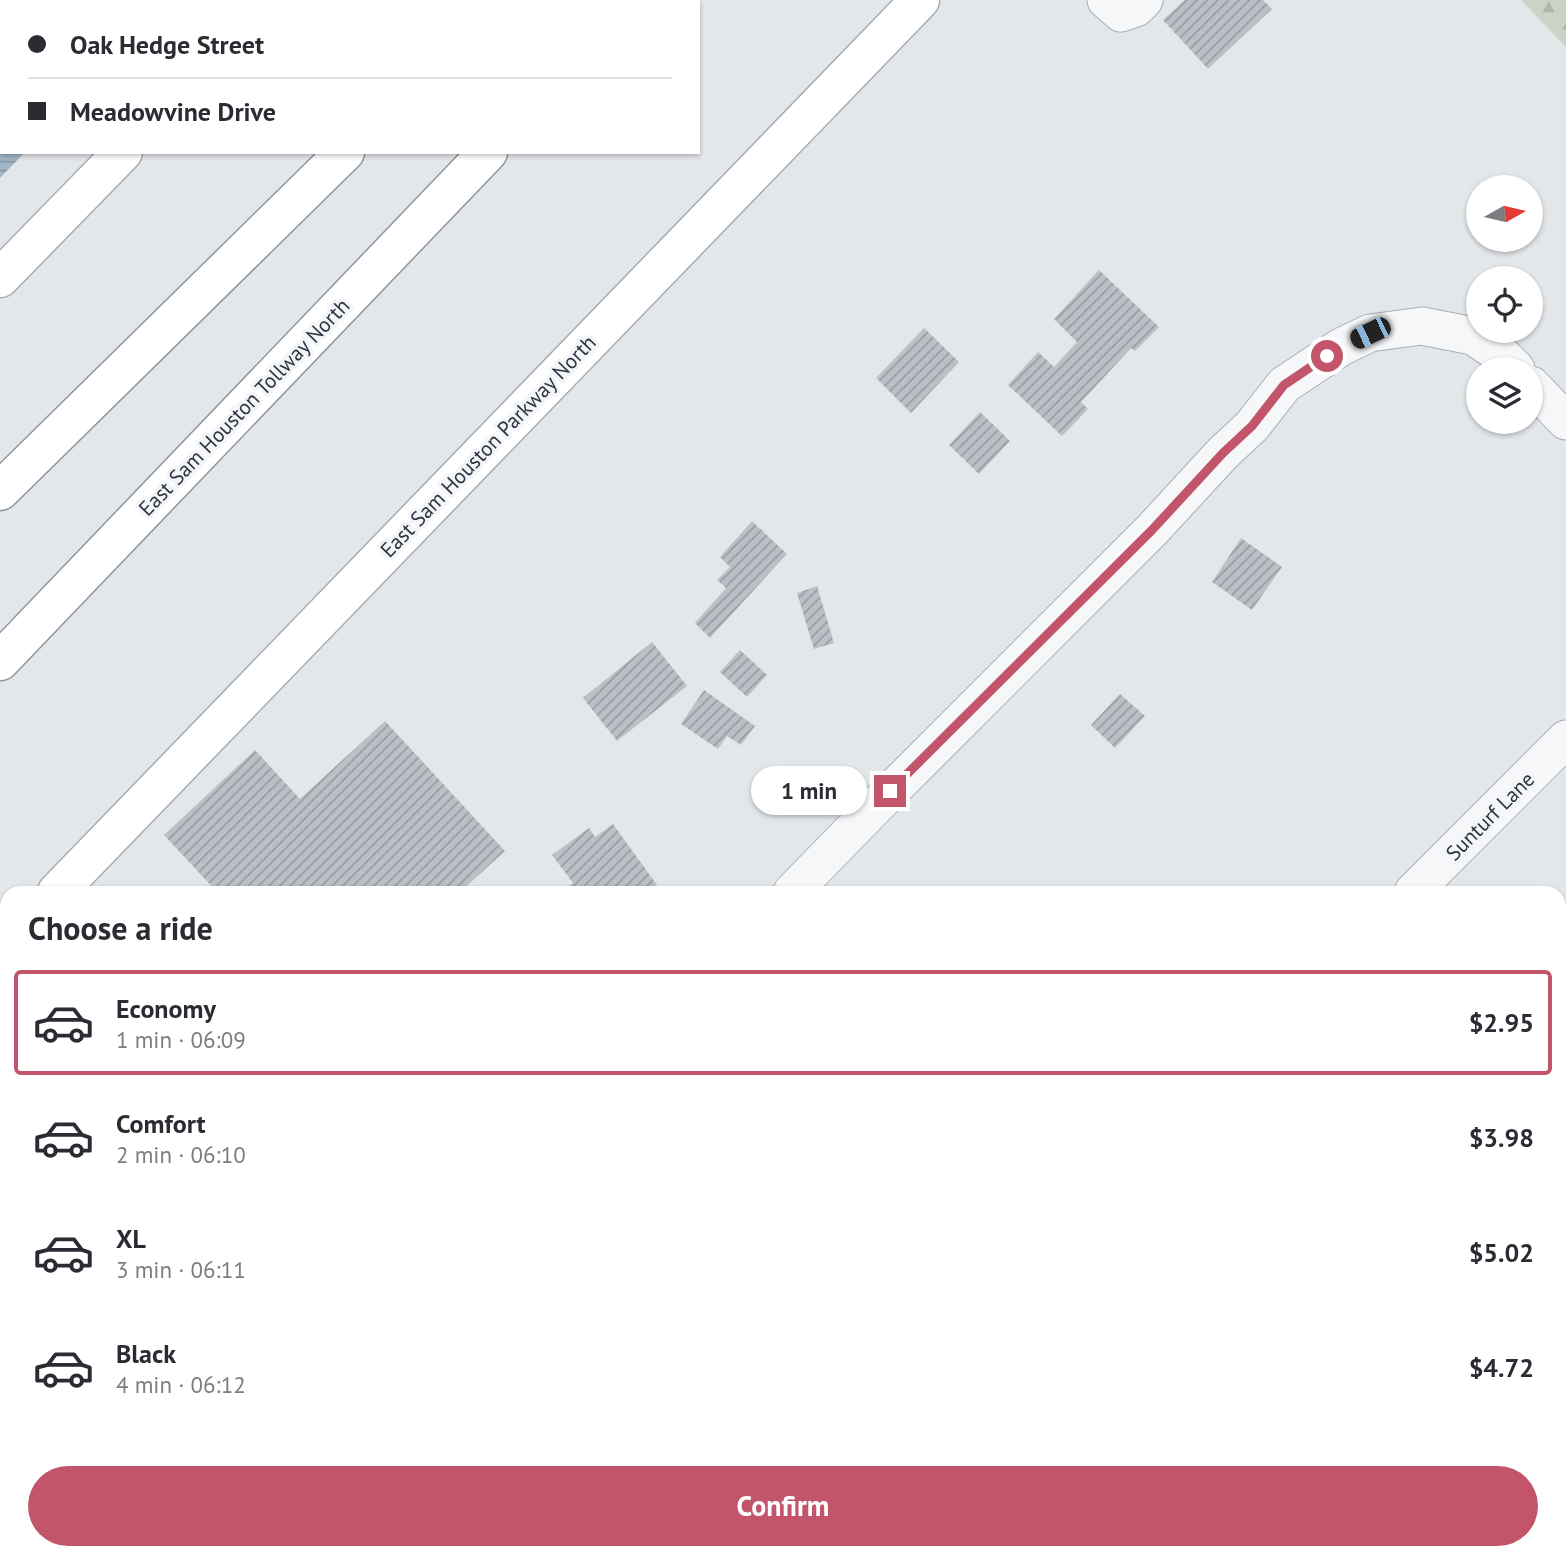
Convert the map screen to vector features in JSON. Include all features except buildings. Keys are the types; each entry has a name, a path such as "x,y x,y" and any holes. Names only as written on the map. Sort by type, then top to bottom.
{"main road":[{"name":"East Sam Houston Parkway North","path":"63,886 920,0"},
{"path":"0,278 121,154"},
{"path":"0,491 343,154"},
{"name":"East Sam Houston Tollway North","path":"0,661 486,154"}],"street":[{"path":"1106,0 1121,13 1136,8 1144,0"},
{"path":"798,886 1152,530 1254,423 1284,385 1341,347 1370,333 1422,326 1473,336 1504,357"},
{"path":"1543,397 1566,421"},
{"name":"Sunturf Lane","path":"1419,886 1566,739"}],"green space":[{"path":"1521,0 1566,0 1566,47"}],"water":[{"path":"0,154 23,154 0,178"}],"route":[{"path":"890,791 1152,530 1223,453 1252,426 1284,385 1327,356"}]}
